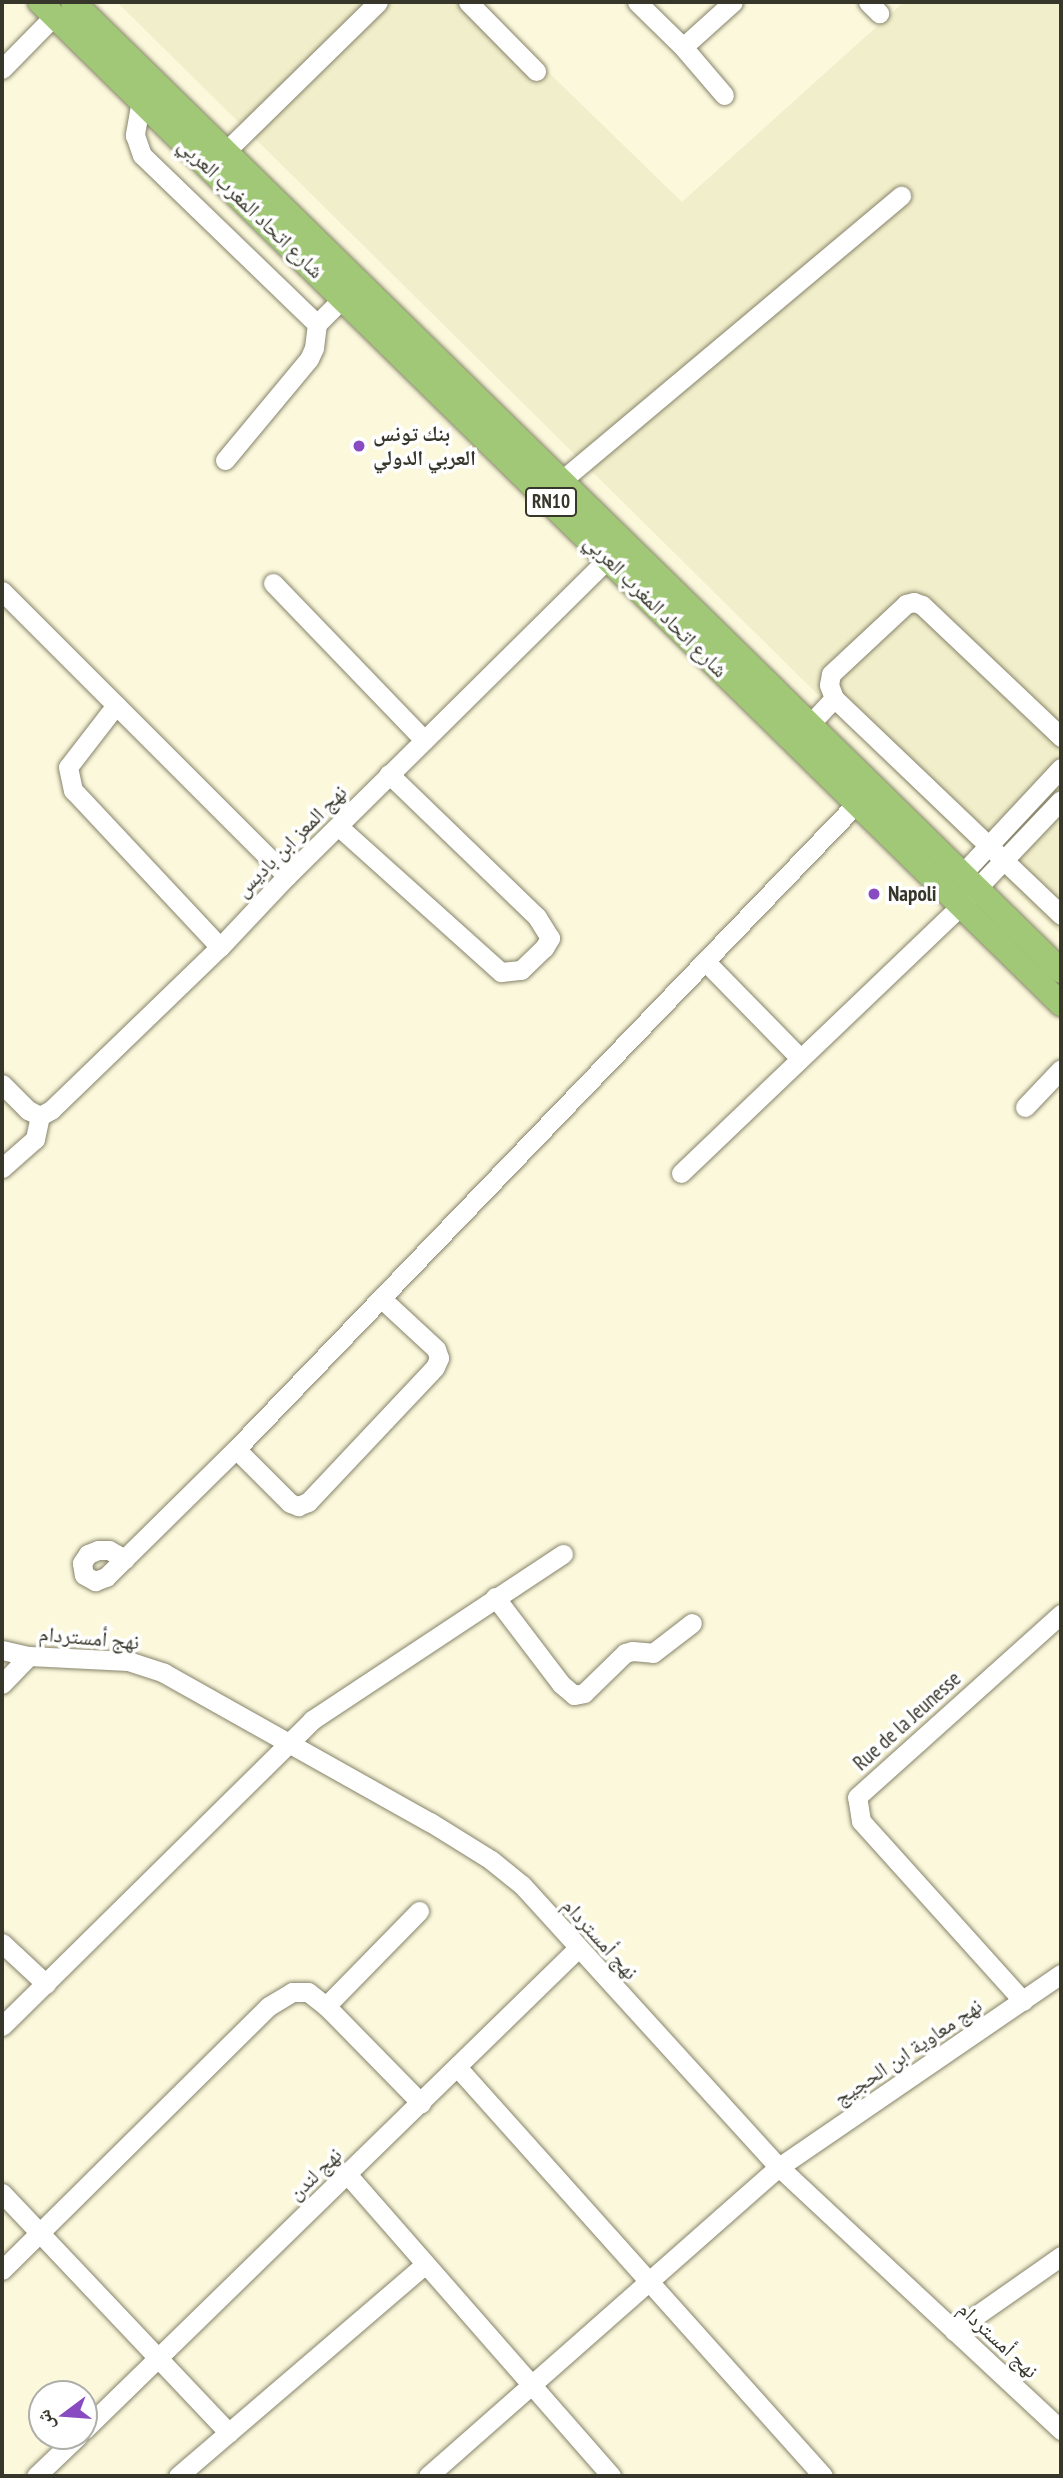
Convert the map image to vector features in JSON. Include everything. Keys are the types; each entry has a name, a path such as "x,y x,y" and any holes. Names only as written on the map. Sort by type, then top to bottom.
{"main road":[{"name":"شارع اتحاد المغرب العربي","path":"56,6 225,152 553,489 608,558 857,803 966,890 1061,971"},
{"name":"شارع اتحاد المغرب العربي","path":"56,6 141,100 342,298 810,724 966,890 1061,1004"}],"street":[{"path":"225,152 378,2"},
{"path":"468,2 536,71"},
{"path":"637,2 683,47 724,96"},
{"path":"683,47 733,2"},
{"path":"2,69 56,6"},
{"path":"141,100 135,135 142,155 317,324"},
{"path":"553,489 901,196"},
{"path":"225,460 309,359 314,348 317,324 342,298"},
{"name":"نهج المعز ابن باديس","path":"40,1116 51,1110 220,947 287,876 608,558"},
{"path":"273,583 424,740"},
{"path":"2,591 287,876"},
{"path":"1061,737 922,605 914,602 906,604 831,674 829,685 834,698 1061,915"},
{"path":"810,724 834,698"},
{"path":"116,705 68,767 73,790 220,947"},
{"path":"966,890 989,845 1061,768"},
{"path":"338,826 501,972 521,970 544,948 550,938 547,928 389,774"},
{"path":"681,1173 966,890 1004,860 1061,800"},
{"path":"125,1559 382,1299 857,803"},
{"path":"705,961 799,1058"},
{"path":"1025,1107 1061,1069"},
{"path":"2,1084 28,1110 40,1116 35,1139 2,1168"},
{"path":"236,1449 290,1503 298,1506 308,1502 435,1367 439,1359 436,1349 382,1299"},
{"path":"2,2026 288,1741 325,1711 563,1554"},
{"path":"495,1597 561,1684 574,1695 584,1693 625,1653 653,1653 692,1623"},
{"name":"Rue de la Jeunesse","path":"1023,2001 861,1821 857,1797 1061,1614"},
{"name":"نهج أمستردام","path":"2,1650 29,1656 128,1661 143,1665 288,1741 491,1860 522,1885 577,1949 779,2167 1061,2430"},
{"path":"2,1684 29,1656"},
{"path":"326,2006 419,1910"},
{"path":"2,1943 46,1983"},
{"name":"نهج لندن","path":"98,2417 577,1949"},
{"name":"نهج معاوية ابن الحجيج","path":"428,2476 779,2167 1061,1974"},
{"path":"2,2270 279,1997 292,1992 308,1992 326,2006 421,2104"},
{"path":"458,2068 824,2476"},
{"path":"347,2174 611,2476"},
{"path":"2,2193 229,2432"},
{"path":"954,2331 1061,2256"},
{"path":"178,2476 425,2264"},
{"path":"36,2476 63,2450"}],"shaded area":[{"path":"117,2 476,2 682,202 904,2 1061,2 1061,935"}],"place":[{"name":"بنك تونس العربي الدولي","path":"359,446"},
{"name":"Napoli","path":"874,894"}]}
